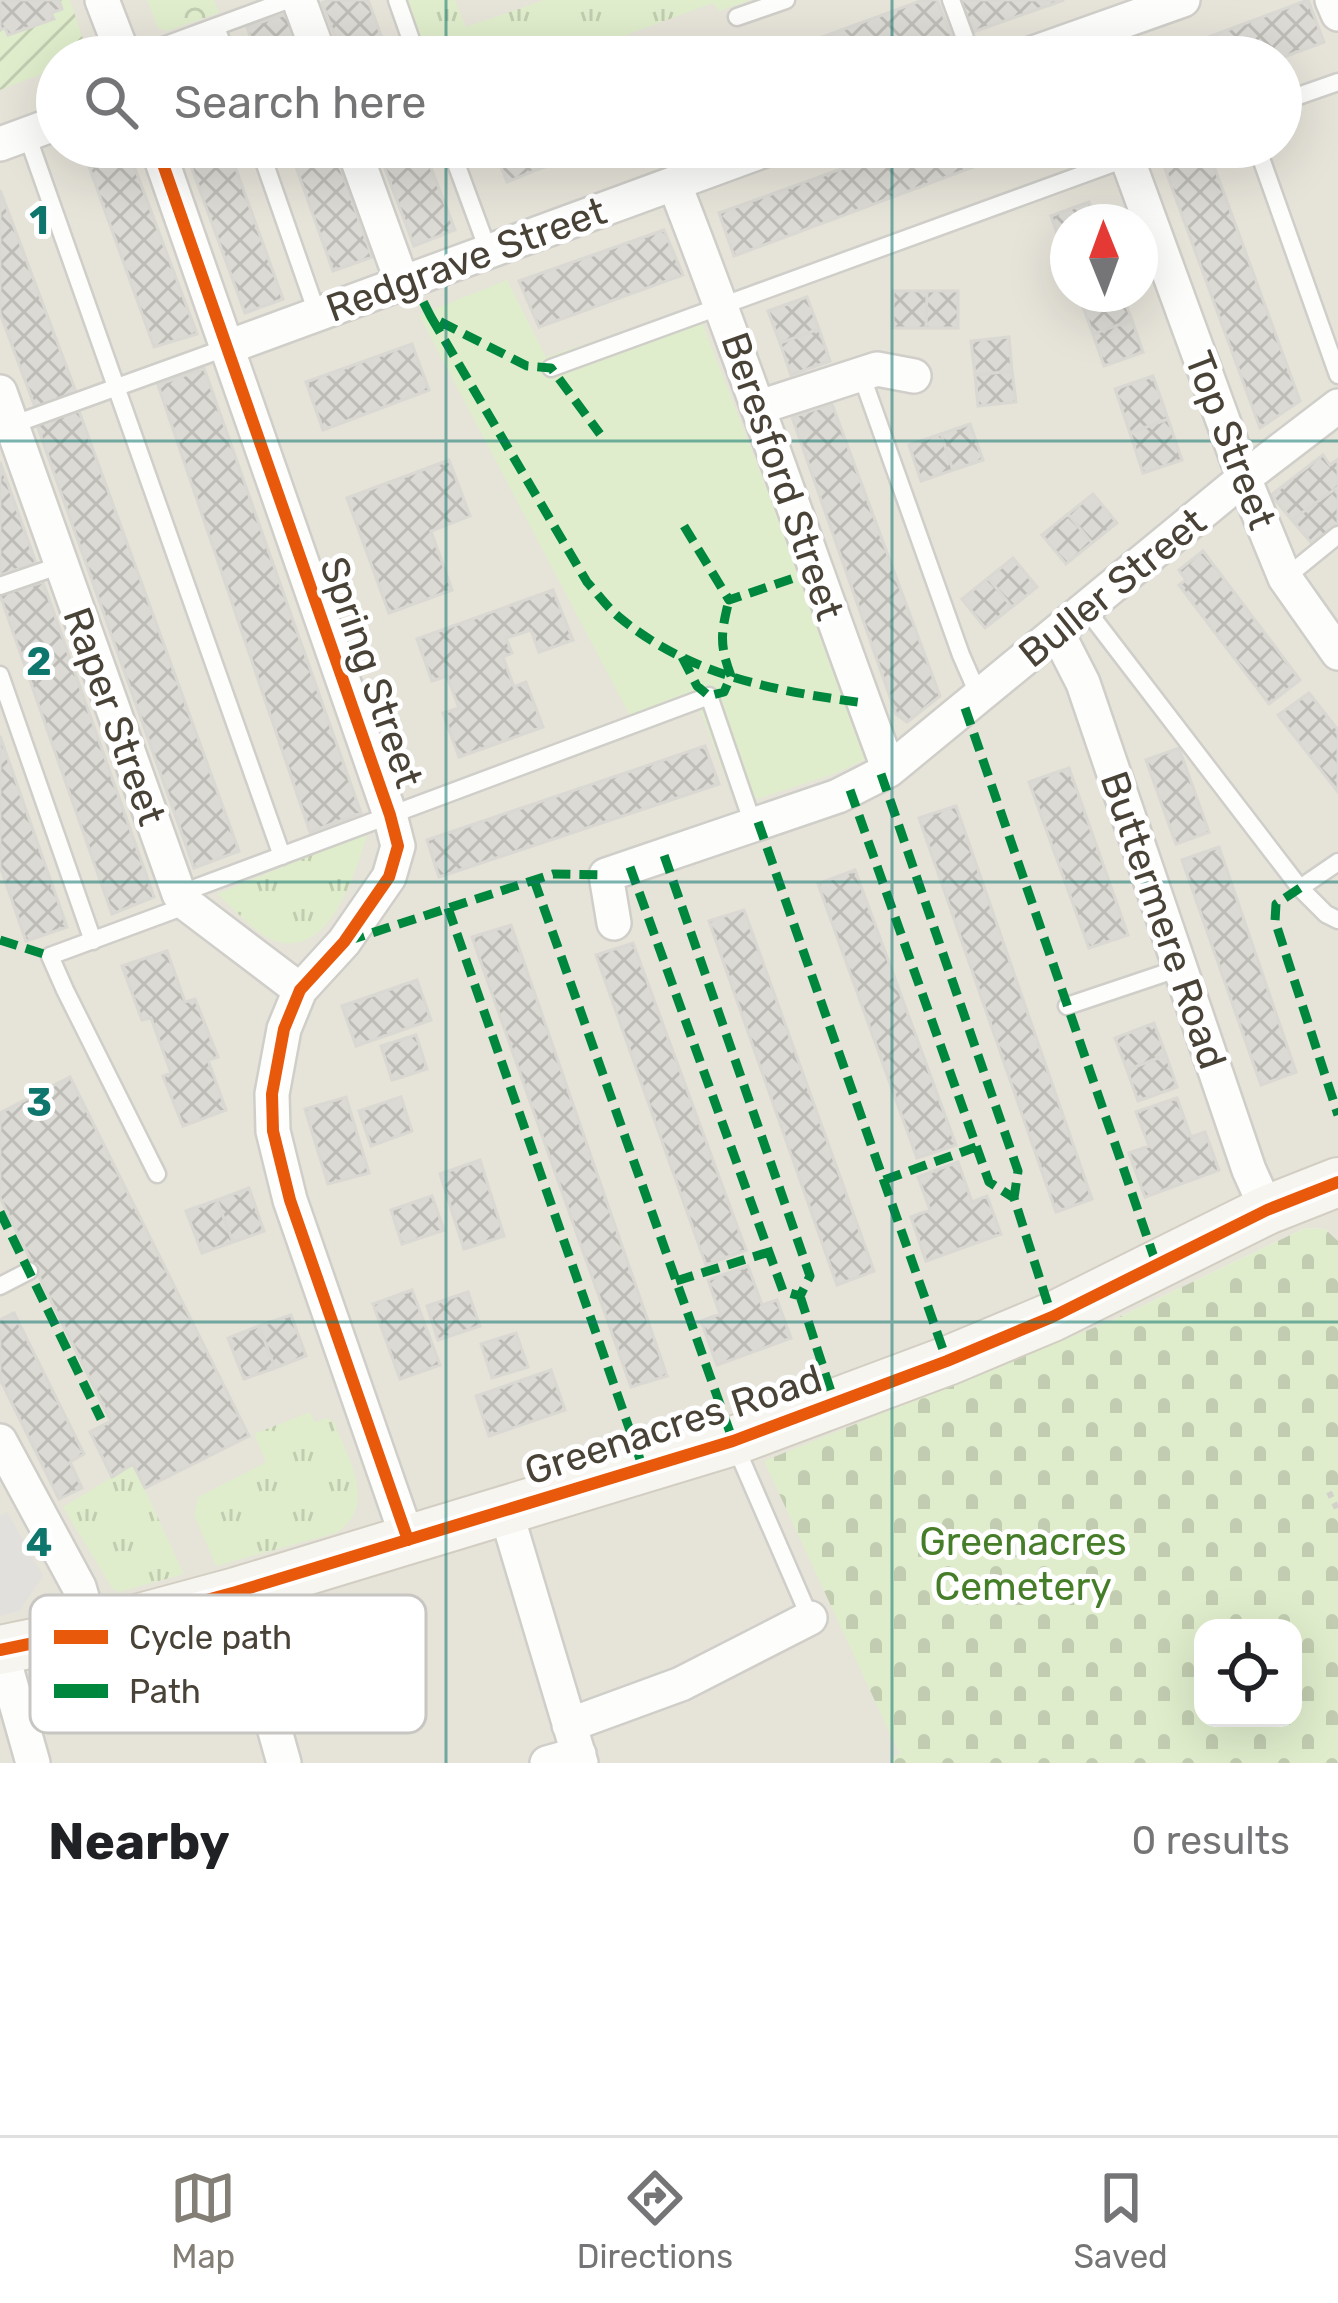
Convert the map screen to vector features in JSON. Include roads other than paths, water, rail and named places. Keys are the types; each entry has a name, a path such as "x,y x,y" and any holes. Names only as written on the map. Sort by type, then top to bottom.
{"street":[{"path":"102,0 116,36"},
{"path":"299,0 312,36"},
{"path":"1109,36 1183,0"},
{"path":"1333,0 1338,14"},
{"name":"Spring Street","path":"164,168 398,846 389,877 344,942 299,990 284,1029 272,1094 273,1131 290,1200 408,1540"},
{"path":"361,168 403,282"},
{"name":"Redgrave Street","path":"228,346 715,168"},
{"name":"Top Street","path":"1142,168 1244,478 1285,578 1338,653"},
{"name":"Beresford Street","path":"674,183 760,407 889,770"},
{"path":"760,407 877,369 914,376"},
{"name":"Raper Street","path":"0,392 183,900"},
{"name":"Buller Street","path":"614,923 606,875 838,796 889,770 1338,406"},
{"name":"Buttermere Road","path":"1057,632 1083,683 1249,1171 1267,1210"},
{"path":"183,900 299,990"},
{"name":"Greenacres Road","path":"225,1595 733,1442 1052,1317 1267,1210 1338,1182"},
{"path":"0,1441 81,1595"},
{"path":"505,1509 569,1751 681,1684 810,1618"},
{"name":"Greenacres Road","path":"0,1650 30,1644"},
{"path":"0,1650 34,1763"},
{"path":"276,1733 284,1763"}],"lane":[{"path":"191,36 288,0"},
{"path":"397,0 410,36"},
{"path":"737,17 786,0"},
{"path":"951,0 964,36"},
{"path":"216,27 219,36"},
{"path":"1302,95 1338,82"},
{"path":"40,168 282,856"},
{"path":"266,168 317,313"},
{"path":"459,168 488,250"},
{"path":"550,368 1090,168"},
{"path":"1264,168 1338,375"},
{"path":"12,425 228,346"},
{"path":"861,374 961,655 980,696"},
{"path":"1285,578 1338,535"},
{"path":"0,586 61,565"},
{"path":"1086,609 1300,888 1338,920"},
{"path":"0,675 93,941"},
{"path":"157,1174 50,956 282,856 709,696 753,824"},
{"path":"1300,888 1338,862"},
{"path":"1067,1006 1180,968"},
{"path":"0,1286 29,1270"},
{"path":"733,1442 810,1618"}],"park label":[{"name":"Greenacres Cemetery","path":"1023,1564"}]}
